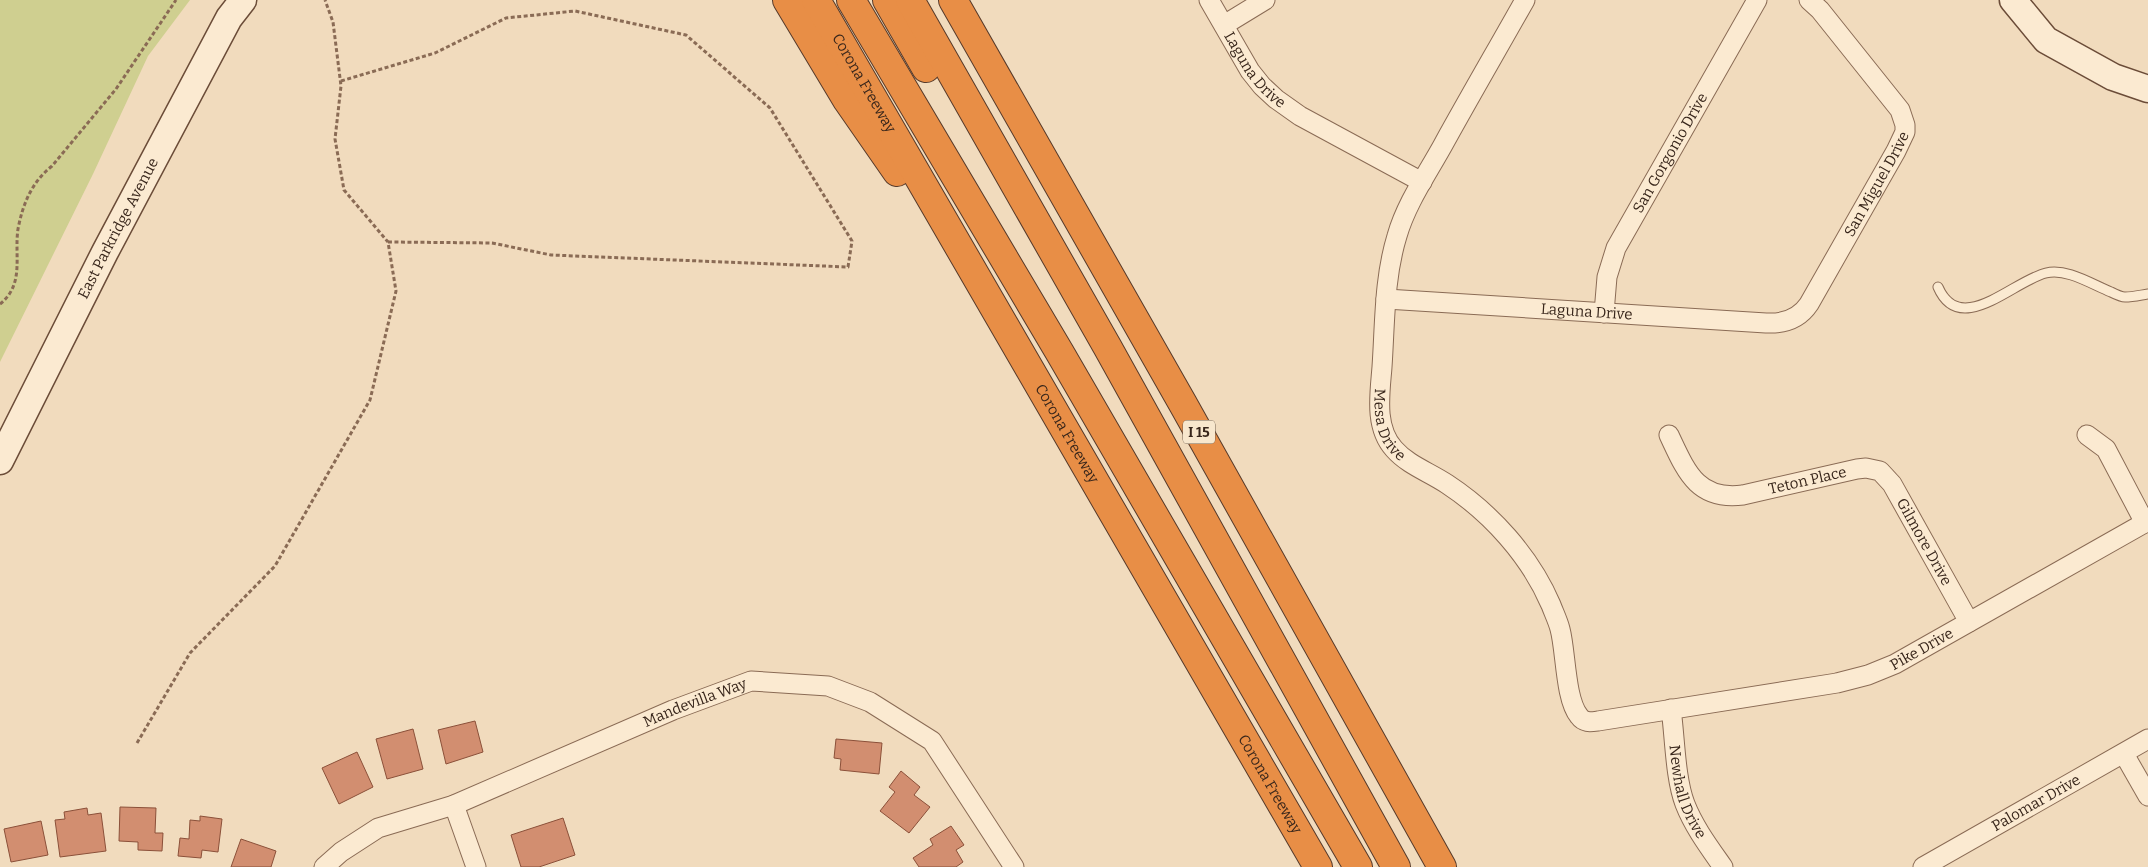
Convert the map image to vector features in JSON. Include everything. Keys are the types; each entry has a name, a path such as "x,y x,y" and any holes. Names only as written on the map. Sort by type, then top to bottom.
{"highway":[{"path":"788,0 846,100 1005,328"},
{"name":"Corona Freeway","path":"816,0 1318,867"},
{"path":"851,0 1060,353 1358,867"},
{"path":"868,0 944,134 1060,353"},
{"path":"887,0 959,124 1103,339"},
{"path":"910,0 1103,339 1396,867"},
{"name":"I 15","path":"953,0 1183,404 1442,867"}],"main road":[{"name":"East Parkridge Avenue","path":"0,461 105,252 229,18 243,0"},
{"path":"2013,0 2046,40 2113,77 2148,89"}],"street":[{"name":"Laguna Drive","path":"1209,0 1250,71 1276,99 1304,118 1422,182"},
{"path":"1224,25 1266,0"},
{"name":"Mesa Drive","path":"1525,0 1422,182 1403,218 1397,235 1386,299 1380,409 1385,435 1392,448 1404,458 1446,483 1478,507 1510,540 1526,561 1549,600 1556,616 1571,696 1578,715 1583,720 1590,722 1671,709"},
{"name":"San Gorgonio Drive","path":"1604,313 1607,277 1616,248 1756,0"},
{"name":"San Miguel Drive","path":"1788,321 1801,314 1810,304 1896,151 1905,132 1906,125 1893,100 1820,10 1809,0"},
{"name":"Laguna Drive","path":"1386,299 1766,323 1788,321"},
{"name":"Teton Place","path":"1669,435 1686,471 1700,486 1716,494 1743,495 1846,471 1873,468"},
{"path":"2088,435 2106,449 2146,522"},
{"name":"Gilmore Drive","path":"1873,468 1885,476 1895,489 1969,622"},
{"name":"Pike Drive","path":"1671,709 1859,678 1889,667 2146,522"},
{"name":"Mandevilla Way","path":"324,867 341,852 378,828 454,805 673,710 751,682 828,686 870,702 932,741 1014,867"},
{"name":"Newhall Drive","path":"1671,709 1681,789 1685,804 1701,834 1723,867"},
{"name":"Palomar Drive","path":"1923,867 2148,739"},
{"path":"2124,754 2148,796"},
{"path":"454,805 476,867"}],"lane":[{"path":"1938,287 1942,296 1951,306 1969,309 1992,300 2038,276 2059,271 2124,297 2148,294"}],"path":[{"path":"0,304 7,298 17,278 18,229 28,193 40,176 52,166 116,89 176,0"},
{"path":"137,743 190,653 276,566 370,400 396,291 388,242 344,190 335,138 341,81 334,22 325,0"},
{"path":"341,81 434,53 506,18 576,11 686,35 770,108 852,241 848,267 551,255 492,243 388,242"}],"green space":[{"path":"0,0 190,0 148,56 93,174 0,362"}],"building":[{"path":"475,721 483,752 446,764 438,730"},
{"path":"413,729 423,769 387,779 376,739"},
{"path":"836,739 882,743 879,774 840,770 841,759 834,758"},
{"path":"357,752 373,787 339,804 322,768"},
{"path":"901,771 920,787 914,795 930,807 909,833 880,811 895,792 889,787"},
{"path":"120,807 156,808 155,833 163,833 162,851 138,850 138,842 119,841"},
{"path":"87,808 88,815 101,813 106,851 60,857 55,820 65,819 64,812"},
{"path":"200,816 222,819 218,852 202,850 201,858 178,856 180,838 189,839 190,820 200,821"},
{"path":"563,818 575,855 539,867 521,867 511,835"},
{"path":"41,821 48,855 11,862 4,829"},
{"path":"951,826 964,845 956,850 963,862 956,867 919,867 913,858 933,845 930,839"},
{"path":"241,839 276,851 271,867 231,867"}]}
